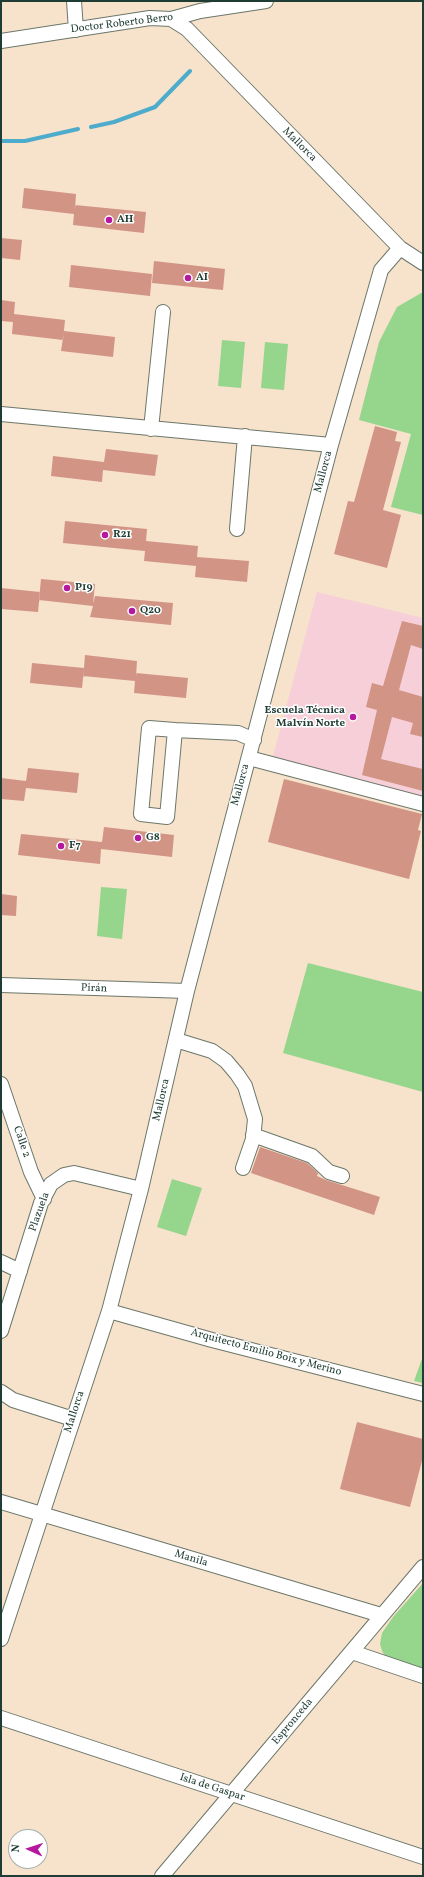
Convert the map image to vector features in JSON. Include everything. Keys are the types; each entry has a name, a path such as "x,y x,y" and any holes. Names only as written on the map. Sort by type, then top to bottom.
{"street":[{"path":"74,1 76,30"},
{"name":"Doctor Roberto Berro","path":"1,41 150,18 171,19 200,10 266,1"},
{"name":"Mallorca","path":"1,1639 109,1311 141,1189 187,991 331,445 382,270 400,248 187,28 171,19"},
{"path":"400,248 423,263"},
{"path":"151,429 163,312"},
{"path":"1,414 331,445"},
{"path":"237,530 245,436"},
{"path":"175,730 167,817 141,814 149,728 238,733 254,740"},
{"path":"249,758 423,804"},
{"name":"Pirán","path":"1,986 187,991"},
{"path":"176,1040 212,1051 226,1061 245,1086 255,1119 253,1135 243,1168"},
{"name":"Calle 2","path":"1,1084 31,1172 44,1198"},
{"path":"253,1135 312,1156 329,1172 342,1176"},
{"name":"Plazuela","path":"1,1331 44,1198 51,1184 64,1175 74,1173 141,1189"},
{"path":"1,1262 20,1271"},
{"name":"Arquitecto Emilio Boix y Merino","path":"109,1311 212,1340 423,1394"},
{"path":"1,1392 13,1400 73,1419"},
{"name":"Manila","path":"1,1502 381,1615"},
{"name":"Espronceda","path":"162,1876 423,1567"},
{"path":"352,1652 423,1676"},
{"name":"Isla de Gaspar","path":"1,1718 423,1857"}],"shaded area":[{"name":"Escuela Técnica Malvín Norte","path":"317,592 423,618 423,798 272,760"}],"green space":[{"path":"423,292 423,515 391,507 411,434 359,420 379,342 397,307"},
{"path":"222,340 245,342 241,388 218,386"},
{"path":"265,342 288,344 284,390 261,388"},
{"path":"101,887 127,889 122,939 97,936"},
{"path":"308,963 423,992 423,1092 283,1053"},
{"path":"172,1179 202,1188 186,1236 157,1227"},
{"path":"423,1356 423,1383 414,1381"},
{"path":"423,1583 423,1670 385,1656 380,1644 382,1633 393,1617"}],"building":[{"path":"24,188 76,194 75,205 146,212 144,233 73,225 74,214 22,208"},
{"path":"1,238 22,240 20,260 1,258"},
{"name":"AI","path":"154,261 225,269 223,290 152,283"},
{"path":"71,265 152,274 150,296 69,287"},
{"path":"1,300 15,302 14,314 65,320 63,340 12,334 13,322 1,321"},
{"path":"64,331 115,337 113,357 61,351"},
{"path":"375,426 397,432 395,441 401,442 383,510 401,515 387,568 334,554 348,501 354,502"},
{"path":"106,449 158,455 155,476 103,470 102,482 51,476 53,456 104,462"},
{"path":"65,521 147,529 146,541 198,546 197,557 249,561 247,582 195,577 196,566 144,561 145,551 63,543"},
{"path":"41,579 95,584 93,604 95,596 173,603 171,625 90,617 93,606 39,600"},
{"path":"1,588 40,592 38,612 1,609"},
{"path":"402,621 423,626 423,649 411,645 399,690 423,697 423,737 410,734 413,723 392,717 381,759 423,769 423,791 362,775 377,710 366,707 372,683 383,686"},
{"path":"85,655 137,661 136,673 188,678 186,698 134,693 135,681 83,676 82,688 30,683 32,663 84,668"},
{"path":"28,768 79,773 77,793 26,788 24,801 1,799 1,778 26,781"},
{"path":"284,779 422,814 418,830 421,831 409,879 268,842"},
{"path":"104,827 174,835 172,857 101,849 100,864 18,855 21,834 102,842"},
{"path":"1,894 17,896 16,916 1,915"},
{"path":"260,1147 307,1163 318,1173 317,1176 326,1180 380,1197 374,1215 251,1173"},
{"path":"357,1422 423,1439 423,1457 410,1507 340,1489"}],"waterway":[{"path":"91,127 114,122 155,107 190,71"},
{"path":"1,141 25,141 78,129"}],"place":[{"name":"AH","path":"109,220"},
{"name":"AI","path":"188,278"},
{"name":"R21","path":"105,535"},
{"name":"P19","path":"67,588"},
{"name":"Q20","path":"132,611"},
{"name":"Escuela Técnica Malvín Norte","path":"353,717"},
{"name":"G8","path":"138,838"},
{"name":"F7","path":"61,846"}]}
